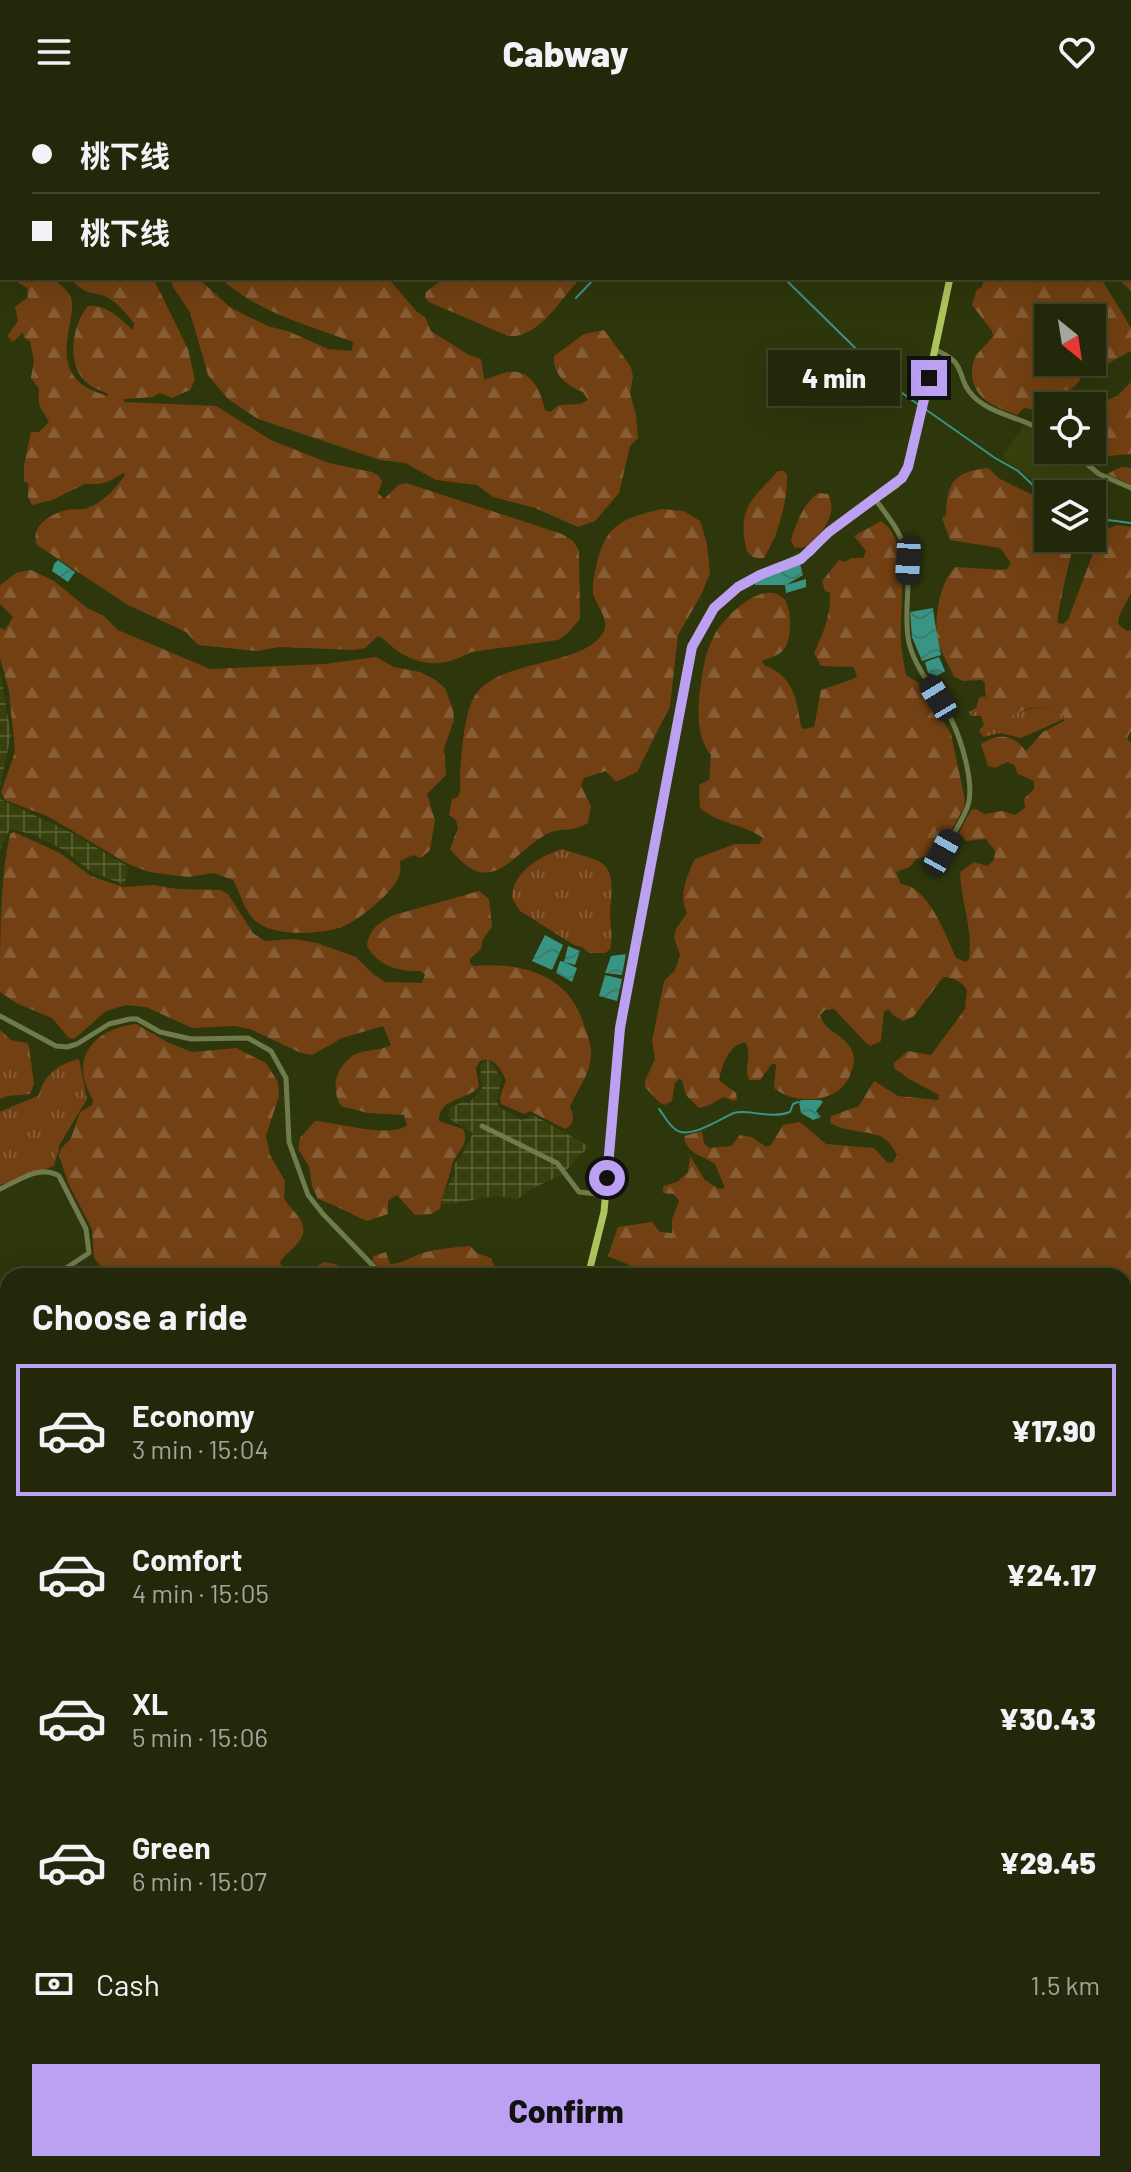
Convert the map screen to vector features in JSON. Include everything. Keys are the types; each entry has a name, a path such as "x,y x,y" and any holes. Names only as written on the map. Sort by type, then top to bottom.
{"main road":[{"path":"590,1268 606,1195 620,1028 692,647 714,608 738,587 801,559 829,532 896,485 908,467 950,280"}],"street":[{"path":"935,350 953,358 971,395 994,411 1034,424"},
{"path":"1087,464 1099,474 1131,488"},
{"path":"875,499 896,527 908,561 905,608 910,644 924,675 952,720 965,756 970,795 968,806 942,852 931,864"},
{"path":"0,1016 56,1046 77,1044 109,1024 137,1019 160,1032 191,1039 248,1038 271,1051 286,1078 289,1142 308,1195 375,1268"},
{"path":"482,1126 557,1163 579,1192 606,1195"},
{"path":"0,1189 41,1172 53,1172 59,1176 86,1229 89,1253 66,1268"}],"shaded area":[{"path":"1024,425 1032,426 1034,464 1082,464 1096,475 1094,480 1034,481 1003,455"},
{"path":"0,672 11,735 0,787"},
{"path":"0,799 72,833 129,867 124,885 90,871 62,849 31,834 10,829 0,850"},
{"path":"486,1060 490,1061 502,1079 497,1099 499,1107 522,1120 533,1115 589,1146 562,1175 533,1188 518,1199 496,1196 442,1205 442,1196 455,1174 454,1164 473,1133 451,1120 448,1116 450,1108 464,1101 469,1103 482,1089 480,1065"}],"green space":[{"path":"18,280 54,280 67,292 72,305 67,341 71,372 84,386 108,396 86,382 76,365 74,344 78,323 88,306 94,306 112,313 133,330 134,323 113,301 82,289 72,280 154,280 188,349 195,380 190,390 172,398 160,393 153,397 124,399 124,402 216,406 271,440 329,463 372,472 382,482 378,493 384,499 398,485 406,483 562,534 573,541 579,550 580,619 558,640 471,652 453,660 427,663 396,650 378,636 365,648 355,650 279,647 257,651 198,645 186,632 128,605 37,545 36,532 42,522 66,510 86,508 97,503 125,475 123,473 99,484 85,484 52,500 32,505 28,497 28,483 24,482 24,465 31,432 39,432 49,422 39,404 39,389 31,378 34,361 30,341 24,338 23,332 13,342 7,336 18,321 15,307 28,297 27,288"},
{"path":"171,280 200,280 231,308 268,326 328,349 352,351 353,342 266,309 222,280 390,280 425,317 431,331 481,359 484,379 509,372 524,374 534,383 545,410 550,412 559,405 580,404 588,400 583,392 558,374 554,356 584,334 604,330 631,367 633,377 630,393 638,438 630,446 619,493 595,521 578,527 535,508 493,497 477,485 436,480 405,463 380,460 258,419 228,399 208,375 190,312"},
{"path":"441,280 579,280 540,324 520,335 508,336 429,302 426,292"},
{"path":"984,280 1102,280 1131,328 1131,351 1106,364 1106,304 1034,304 1034,376 1083,376 1067,392 1034,392 1034,410 1024,408 1017,415 987,401 974,384 972,366 976,356 993,336 972,305 977,289 981,288"},
{"path":"1119,280 1131,280 1131,291"},
{"path":"1131,382 1131,454 1106,456 1106,400 1116,397"},
{"path":"1121,467 1131,468 1131,485 1107,474"},
{"path":"988,468 1000,479 1034,495 1034,552 1072,552 1058,623 1068,620 1094,552 1106,552 1106,530 1117,525 1131,527 1131,593 1118,624 1127,631 1131,630 1131,731 1127,738 1131,743 1131,1268 636,1268 608,1256 618,1227 652,1222 660,1232 672,1233 672,1219 679,1201 674,1194 663,1193 663,1186 677,1182 688,1172 690,1156 705,1180 719,1189 725,1188 715,1164 691,1150 684,1136 702,1131 704,1143 709,1148 731,1146 740,1135 752,1137 766,1147 771,1145 783,1125 800,1122 826,1144 874,1148 888,1163 893,1162 897,1155 885,1139 837,1126 830,1123 831,1116 859,1106 874,1081 898,1096 938,1100 939,1095 909,1079 894,1068 894,1063 908,1051 931,1055 965,1009 967,990 957,980 947,977 943,977 914,1016 904,1021 889,1010 884,1011 881,1041 870,1046 834,1009 825,1010 820,1015 822,1021 848,1044 854,1060 845,1084 827,1096 805,1099 783,1094 774,1088 776,1064 772,1064 760,1080 749,1080 745,1042 731,1051 719,1080 736,1093 737,1099 734,1101 723,1097 699,1108 686,1095 679,1079 675,1083 672,1101 665,1105 645,1087 645,1081 655,1059 652,1041 664,981 675,970 680,955 674,937 687,913 683,893 695,859 735,844 759,844 763,838 700,808 699,785 709,780 711,755 700,731 699,702 711,642 725,620 744,603 764,593 782,597 790,615 787,645 779,653 762,661 781,675 792,689 801,726 804,729 814,727 821,690 857,676 853,667 821,666 814,653 829,609 830,593 825,591 822,581 839,560 844,562 863,558 866,551 854,536 881,521 891,531 900,560 901,643 906,675 922,685 951,734 965,800 944,844 934,854 916,859 910,867 896,872 901,884 920,893 928,902 956,958 966,962 969,959 960,872 974,862 987,866 994,860 995,851 986,839 966,841 959,833 971,810 976,809 984,814 1002,811 1015,815 1025,808 1024,799 1034,789 1034,781 1018,774 1014,765 1007,762 995,768 988,766 981,744 1006,737 1017,741 1026,751 1043,732 1064,721 1064,716 1042,708 1011,715 998,712 987,699 985,683 954,677 939,646 937,613 950,573 956,567 1001,570 1007,569 1011,563 1000,548 950,540 942,518 946,515 948,494 955,481 967,472"},
{"path":"778,471 787,474 781,518 764,558 755,558 746,548 746,513 755,497"},
{"path":"819,493 828,494 831,502 827,523 806,547 795,548 791,541 797,522 809,501"},
{"path":"661,509 684,511 700,521 707,544 710,573 678,635 670,706 637,772 616,782 606,771 584,778 581,786 591,806 588,823 547,834 500,868 489,872 478,871 465,864 450,849 458,828 456,820 449,815 452,799 458,797 460,791 463,737 472,701 482,687 498,677 576,653 603,633 604,618 593,589 597,563 606,539 627,519"},
{"path":"31,570 54,581 87,608 104,616 118,630 210,669 324,664 376,657 394,667 420,672 434,679 445,688 454,720 444,748 446,775 427,794 435,820 430,850 421,858 413,855 400,861 400,873 392,888 349,924 324,931 281,931 263,926 252,917 233,880 214,873 188,877 149,872 128,864 49,817 5,800 1,792 15,752 9,691 0,658 0,628 5,630 13,617 0,604 0,585 18,572"},
{"path":"985,696 993,708 1011,715 1038,708 1065,716 1021,738 1000,733 983,737 979,730 984,725 981,716 971,716 969,712 976,708 979,698"},
{"path":"14,832 60,853 91,876 123,887 153,885 220,890 228,894 253,933 265,941 293,939 317,943 356,957 385,982 422,983 425,975 421,971 390,966 377,958 367,946 376,927 394,915 479,891 489,899 492,927 470,963 473,966 508,966 540,974 555,982 577,1007 591,1047 586,1076 570,1107 572,1122 565,1129 530,1111 524,1114 501,1104 500,1097 506,1080 493,1062 480,1061 476,1068 479,1087 448,1104 440,1114 439,1121 463,1129 465,1139 452,1165 440,1209 431,1214 415,1215 397,1195 388,1201 388,1214 367,1221 318,1199 309,1166 298,1149 300,1138 315,1121 377,1130 400,1129 407,1125 404,1115 368,1113 341,1106 336,1092 339,1071 348,1060 358,1053 391,1045 383,1026 342,1038 312,1055 301,1053 250,1029 235,1026 192,1028 146,1007 126,1005 106,1011 74,1039 69,1038 52,1018 18,1004 0,992 2,891 10,834"},
{"path":"563,849 596,860 609,872 612,887 611,941 610,949 605,953 589,953 574,945 520,911 512,898 517,880 529,866"},
{"path":"136,1024 192,1052 236,1048 266,1063 278,1082 279,1096 266,1136 270,1155 285,1181 284,1198 303,1226 302,1237 280,1262 282,1268 102,1268 94,1258 92,1229 68,1183 59,1155 71,1138 80,1112 92,1105 83,1072 89,1048 97,1039 121,1027"},
{"path":"0,1030 11,1040 29,1046 34,1084 30,1094 0,1099"},
{"path":"79,1059 87,1099 60,1144 54,1166 0,1185 0,1112 39,1095 53,1071"},
{"path":"470,1246 477,1253 491,1258 495,1268 379,1268 373,1261 373,1256 386,1252 390,1264 394,1264 446,1248"},
{"path":"323,1262 336,1264 339,1268 315,1268"}],"water":[{"path":"58,560 75,572 68,582 52,571"},
{"path":"800,564 803,575 786,585 806,579 806,587 786,593 785,585 755,585 756,580"},
{"path":"933,608 941,655 922,661 912,637 910,612"},
{"path":"939,657 945,671 937,676 928,673 925,662"},
{"path":"545,935 563,945 552,970 532,961"},
{"path":"568,946 580,951 575,965 564,962"},
{"path":"626,954 622,975 605,973 611,956"},
{"path":"560,961 577,968 572,982 556,973"},
{"path":"605,975 622,979 617,1001 599,996"},
{"path":"801,1100 823,1102 816,1111 821,1117 813,1120 801,1113"}],"waterway":[{"path":"576,298 593,280"},
{"path":"786,280 898,390 919,405"},
{"path":"925,409 1018,471 1034,486"},
{"path":"1106,520 1131,523"},
{"path":"659,1109 675,1129 688,1132 739,1112 774,1115 790,1112 793,1104 798,1102"}],"route":[{"path":"607,1178 620,1028 692,647 714,608 738,587 801,559 829,532 896,485 908,467 929,378"}]}
